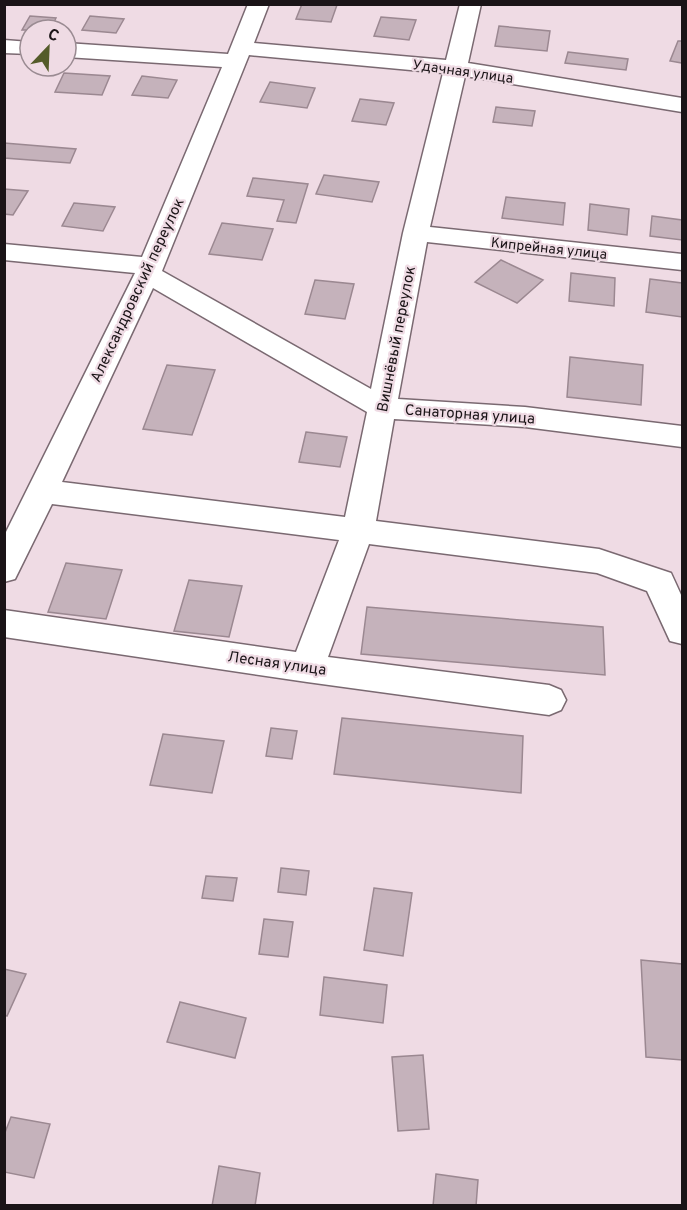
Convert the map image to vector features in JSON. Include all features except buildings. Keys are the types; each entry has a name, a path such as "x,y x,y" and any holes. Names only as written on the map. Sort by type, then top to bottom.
{"street":[{"name":"Александровский переулок","path":"4,570 149,270 240,55 259,4"},
{"name":"Вишнёвый переулок","path":"307,668 358,531 416,233 471,4"},
{"name":"Удачная улица","path":"78,50 240,55 457,68 682,105"},
{"name":"Кипрейная улица","path":"416,233 682,262"},
{"path":"4,252 149,270"},
{"name":"Санаторная улица","path":"149,270 383,408 525,417 682,437"},
{"path":"41,491 599,561 659,582 682,631"},
{"name":"Лесная улица","path":"4,622 307,668 549,700"}]}
